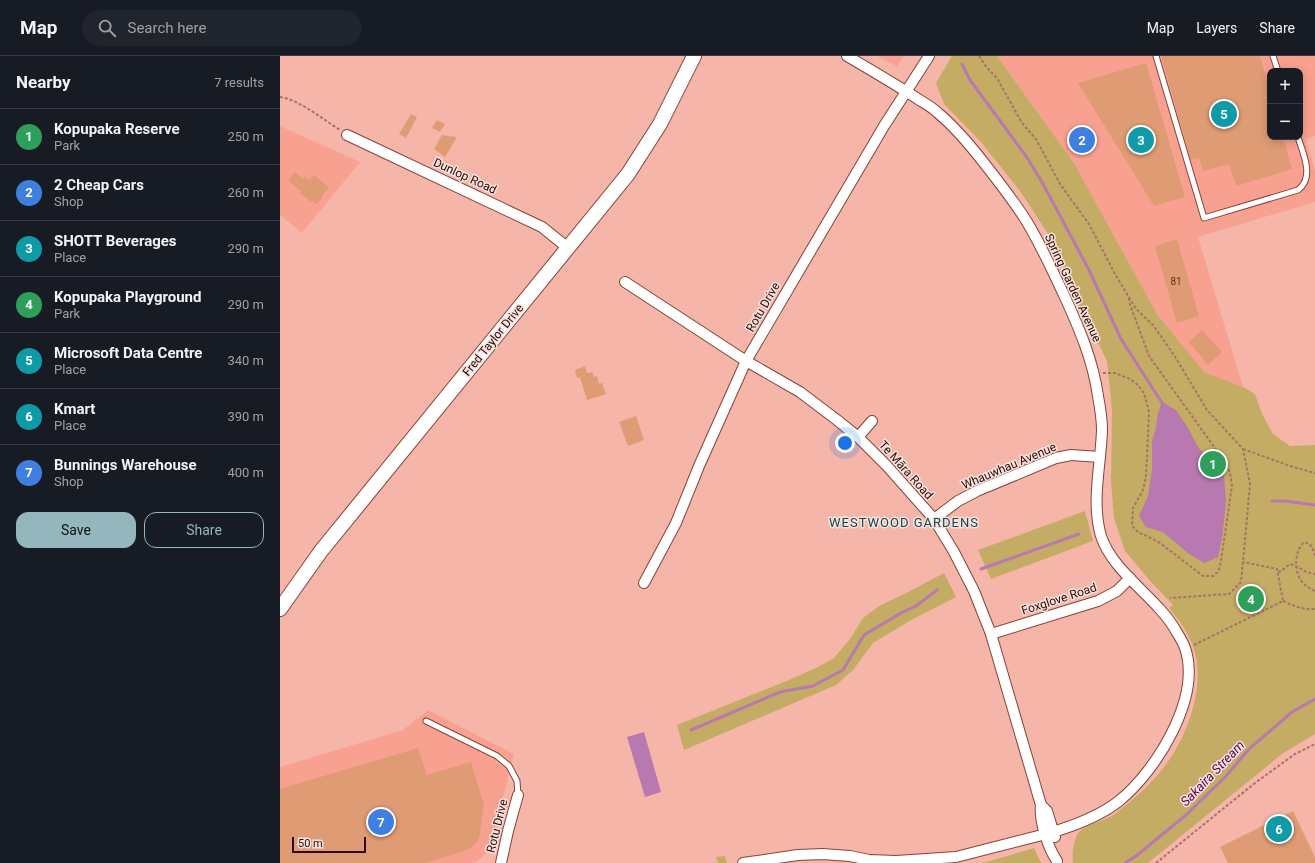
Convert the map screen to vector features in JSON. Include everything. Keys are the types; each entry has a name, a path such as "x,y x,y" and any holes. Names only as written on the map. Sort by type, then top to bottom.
{"main road":[{"name":"Fred Taylor Drive","path":"280,609 321,551 628,174 669,108 693,58"}],"street":[{"name":"Spring Garden Avenue","path":"744,863 772,858 804,855 850,856 869,860 896,861 956,857 1050,833 1084,821 1117,802 1135,787 1168,741 1183,705 1187,688 1188,674 1185,648 1175,629 1162,612 1111,555 1102,538 1097,513 1102,428 1099,399 1089,354 1080,331 1041,247 1016,206 970,146 937,112 906,91 847,56"},
{"name":"Rotu Drive","path":"644,583 676,524 699,466 746,361 884,126 929,56"},
{"name":"Dunlop Road","path":"347,135 542,227 568,248"},
{"name":"Te Māra Road","path":"624,282 746,361 800,392 858,437 887,466 934,519 954,552 974,591 991,634 1041,805 1040,813 1058,850 1058,862"},
{"path":"858,437 872,421"},
{"name":"Whauwhau Avenue","path":"934,519 958,501 977,491 1056,458 1071,455 1100,456"},
{"name":"Foxglove Road","path":"991,634 1098,601 1117,591 1130,578"},
{"name":"Rotu Drive","path":"501,863 518,795"}],"lane":[{"path":"1156,56 1204,218 1298,190 1304,186 1308,171 1299,140"},
{"path":"1273,56 1277,68"},
{"path":"426,721 497,756 509,766 517,781 518,795"}],"path":[{"path":"979,56 987,68 997,78 1022,124 1036,138 1060,184 1089,224 1115,274 1136,309 1153,325 1207,410 1243,449 1290,466 1315,473"},
{"path":"280,97 297,102 347,135"},
{"path":"1103,373 1115,373 1130,379 1138,385 1144,393 1149,412 1146,477 1143,490 1133,508 1132,524 1134,528 1139,533 1160,543 1204,576 1213,576 1218,572 1220,567 1232,486 1230,474 1227,465 1149,356 1129,302 1129,297"},
{"path":"1170,598 1229,594 1241,582 1250,484 1243,449"},
{"path":"1315,556 1310,543 1304,542 1299,550 1296,566 1300,580 1305,586 1315,591"},
{"path":"1243,562 1277,569 1283,601"},
{"path":"1278,572 1290,564 1296,566 1304,572 1315,574"},
{"path":"1283,601 1295,607 1308,610 1315,609"},
{"path":"1190,646 1283,601"},
{"path":"1156,863 1255,783 1295,754 1315,744"}],"shaded area":[{"path":"877,56 904,56 897,66"},
{"path":"952,56 997,56 1074,163 1157,314 1204,372 1243,387 1255,394 1262,414 1273,434 1290,446 1315,445 1315,734 1282,754 1148,863 1073,863 1074,842 1080,831 1115,814 1133,799 1155,778 1169,760 1185,732 1195,700 1197,668 1195,653 1185,629 1169,608 1173,605 1150,581 1125,551 1114,518 1111,482 1112,411 1107,361 1080,306 1052,240 1020,191 981,142 944,104 936,83"},
{"path":"997,56 1315,56 1315,136 1306,139 1315,171 1315,202 1198,237 1243,387 1204,372 1157,314 1074,163"},
{"path":"280,126 360,162 302,233 280,215"},
{"path":"1162,402 1176,410 1198,447 1224,475 1226,501 1222,539 1218,557 1204,563 1189,554 1163,532 1146,527 1139,516 1148,496 1152,470 1152,441"},
{"path":"1085,511 1093,541 991,579 978,550"},
{"path":"944,573 956,597 913,619 873,643 853,670 836,685 684,750 677,725 789,680 834,658 850,639 863,618 879,606"},
{"path":"428,710 514,754 491,846 486,854 476,862 472,863 280,863 280,767 403,730"},
{"path":"644,732 661,792 645,797 627,737"},
{"path":"1034,848 1041,863 979,863 987,862"},
{"path":"725,856 727,863 718,863 716,857"}],"building":[{"path":"1161,56 1260,56 1267,80 1267,140 1284,140 1292,169 1236,186 1229,164 1203,171 1199,158 1191,160"},
{"path":"1146,63 1185,197 1154,206 1078,83"},
{"path":"411,114 417,117 406,138 399,134"},
{"path":"437,120 445,124 440,132 432,128"},
{"path":"442,135 457,137 445,157 434,149"},
{"path":"295,172 303,179 305,177 309,180 314,175 329,187 317,204 312,201 311,202 300,193 301,191 288,181"},
{"path":"1177,239 1199,316 1177,323 1155,246"},
{"path":"1202,330 1222,352 1208,365 1189,342"},
{"path":"585,366 587,373 592,372 594,377 597,376 599,384 602,383 606,394 587,400 580,377 577,378 575,370"},
{"path":"636,416 644,440 628,446 619,422"},
{"path":"418,748 427,775 471,762 484,805 479,839 470,849 426,863 280,863 280,789"},
{"path":"1293,811 1315,857 1315,863 1228,863 1220,847"}],"waterway":[{"path":"962,64 970,80 1026,156 1042,182 1089,270 1121,339 1164,406"},
{"path":"1272,501 1285,501 1315,505"},
{"path":"981,569 1079,534"},
{"path":"691,730 780,692 813,686 843,670 864,635 916,606 937,590"},
{"name":"Sakaira Stream","path":"1125,863 1136,856 1186,815 1226,776 1249,749 1292,712 1315,699"}],"place":[{"name":"Microsoft Data Centre","path":"1224,114"},
{"name":"2 Cheap Cars","path":"1082,140"},
{"name":"SHOTT Beverages","path":"1141,140"},
{"name":"Kopupaka Reserve","path":"1213,464"},
{"name":"Kopupaka Playground","path":"1251,599"},
{"name":"Bunnings Warehouse","path":"381,822"},
{"name":"Kmart","path":"1279,829"}],"district":[{"name":"WESTWOOD GARDENS","path":"904,522"}]}
